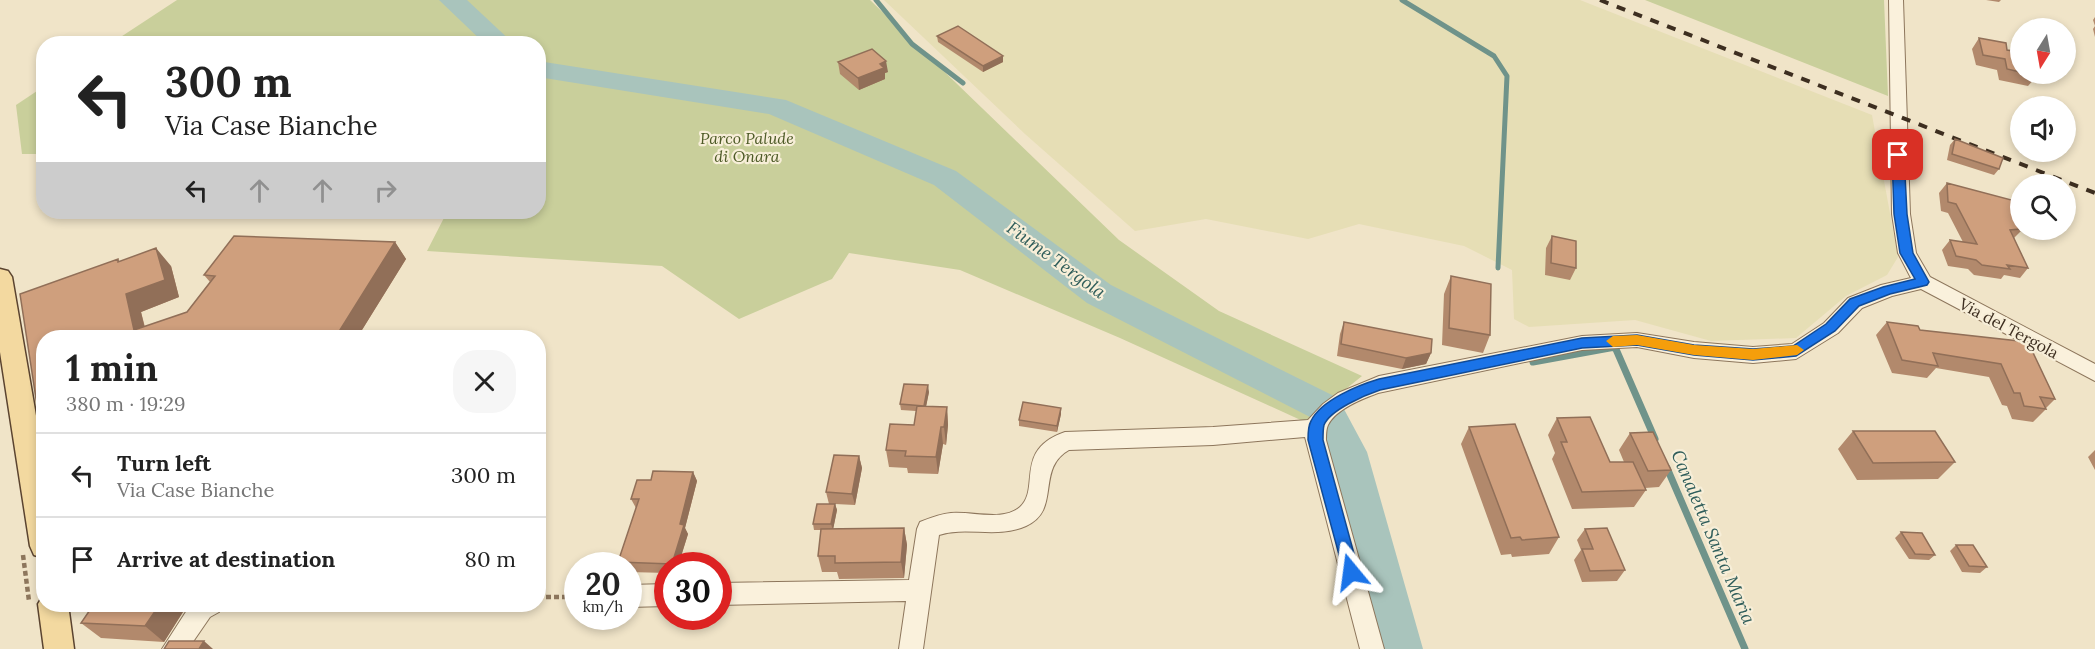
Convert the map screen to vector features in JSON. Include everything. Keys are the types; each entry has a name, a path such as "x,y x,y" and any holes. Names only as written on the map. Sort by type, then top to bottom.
{"main road":[{"path":"0,277 36,497"},
{"path":"54,612 59,649"}],"street":[{"path":"911,649 928,528 937,524 954,522 999,523 1019,520 1035,507 1041,464 1048,452 1065,441 1213,436 1295,428 1319,423 1341,402 1357,392 1379,384 1582,343 1637,340 1694,350 1753,355 1796,351 1831,328 1855,303 1888,290 1923,282 1907,253 1900,214 1896,0"},
{"name":"Via del Tergola","path":"1923,282 2095,373"},
{"path":"1319,423 1315,440 1372,649"},
{"path":"732,594 919,590"},
{"path":"174,649 200,612"}],"path":[{"path":"546,597 564,597"}],"shaded area":[{"path":"884,0 1580,0 1872,115 1898,257 1887,275 1846,296 1796,338 1711,341 1635,320 1529,327 1514,319 1512,270 1464,246 1359,224 1308,239 1206,219 1135,231 1025,134"}],"green space":[{"name":"Parco Palude di Onara","path":"177,0 870,0 1119,240 1219,311 1362,376 1305,422 1120,338 960,270 849,253 832,279 739,319 662,266 427,251 443,219 546,219 546,36 122,36"},
{"path":"1645,0 1884,0 1888,96"},
{"path":"36,92 36,154 22,154 16,105"}],"building":[{"path":"958,26 1003,56 983,66 937,36"},
{"path":"1979,38 2006,43 2007,50 2010,50 2010,70 2007,69 2005,59 1983,55"},
{"path":"872,49 886,61 880,64 884,68 858,78 838,62"},
{"path":"1955,139 2003,158 1999,169 1952,154"},
{"path":"1947,183 2010,200 2010,240 2015,240 2028,268 2007,265 2010,269 1982,265 1976,260 1956,256 1950,240 1977,244 1956,204 1948,202"},
{"path":"234,236 395,242 340,330 134,330 187,312 215,276 204,275"},
{"path":"1552,236 1576,241 1576,268 1551,263"},
{"path":"156,248 165,280 126,294 134,330 36,330 36,399 20,294"},
{"path":"1451,276 1491,284 1490,335 1449,328"},
{"path":"1344,322 1432,339 1431,353 1406,358 1341,344"},
{"path":"1887,322 1918,326 1920,330 2028,342 2055,399 2040,397 2046,409 2024,406 2020,393 2014,393 2001,364 1933,353 1938,366 1902,360"},
{"path":"904,384 928,385 924,406 900,404"},
{"path":"1023,402 1061,408 1057,426 1019,420"},
{"path":"917,406 947,407 936,457 905,456 906,451 886,450 890,424 914,425"},
{"path":"1590,417 1610,462 1633,462 1646,490 1582,492 1561,442 1567,442 1557,418"},
{"path":"1515,424 1559,537 1522,540 1520,537 1511,538 1469,427"},
{"path":"1853,431 1935,431 1955,462 1873,463"},
{"path":"1653,432 1671,470 1648,471 1630,433"},
{"path":"834,455 859,456 852,494 826,492"},
{"path":"653,471 693,472 680,524 684,525 676,552 654,552 654,563 642,563 642,552 621,552 639,499 631,499 637,480 651,480"},
{"path":"817,504 835,504 831,524 813,524"},
{"path":"904,528 901,562 835,563 835,556 818,556 821,529"},
{"path":"1607,528 1625,570 1590,571 1582,549 1593,549 1585,529"},
{"path":"1901,532 1922,533 1935,555 1915,554"},
{"path":"1956,545 1973,545 1987,567 1969,566"},
{"path":"89,612 155,612 145,626 81,623"},
{"path":"169,641 204,641 199,649 164,649"}],"waterway":[{"name":"Fiume Tergola","path":"452,0 492,36"},
{"path":"876,0 912,44 963,83"},
{"name":"Canaletta Santa Maria","path":"1402,0 1494,56 1507,76 1498,268"},
{"name":"Fiume Tergola","path":"546,70 776,106 945,178 1099,294 1325,408 1348,452 1401,649"},
{"name":"Canaletta Santa Maria","path":"1533,362 1615,347 1655,439"},
{"name":"Canaletta Santa Maria","path":"1667,468 1745,649"}],"railway":[{"path":"1600,0 2095,193"}],"slow traffic":[{"path":"1613,341 1637,340 1694,350 1753,355 1797,350"}],"route":[{"path":"1351,572 1315,440 1317,423 1329,410 1357,392 1379,384 1582,343 1637,340 1694,350 1753,355 1796,351 1831,328 1855,303 1888,290 1923,282 1907,253 1900,214 1898,155"}]}
